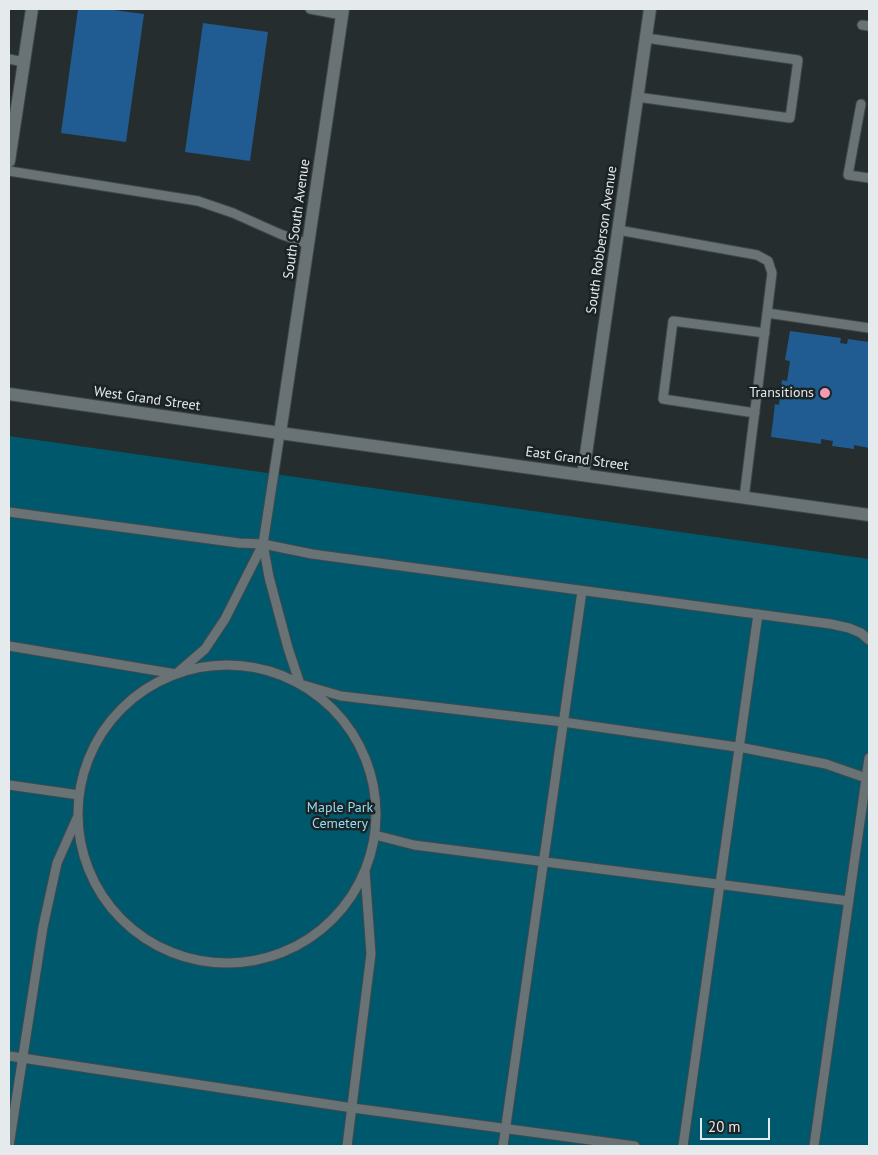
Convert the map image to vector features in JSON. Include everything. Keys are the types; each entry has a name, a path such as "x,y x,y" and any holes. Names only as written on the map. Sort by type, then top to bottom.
{"street":[{"path":"9,161 32,9"},
{"name":"South Robberson Avenue","path":"583,475 650,9"},
{"name":"South South Avenue","path":"280,433 342,12"},
{"name":"West Grand Street","path":"9,394 280,433"},
{"name":"East Grand Street","path":"280,433 869,515"}],"lane":[{"path":"310,9 342,12"},
{"path":"637,97 790,118 798,60 646,38"},
{"path":"9,59 24,62"},
{"path":"861,104 848,175 869,178"},
{"path":"9,171 198,201 234,213 280,234 308,244"},
{"path":"618,230 757,255 768,261 772,273 744,498"},
{"path":"767,312 869,328"},
{"path":"755,413 663,399 673,321 765,333"},
{"path":"263,544 288,648 300,684 329,705 352,733 368,765 376,800 375,836 372,854 365,871 344,908 312,937 274,956 232,964 190,959 150,942 117,916 93,881 80,840 77,818 79,795 90,756 110,721 140,693 176,674 205,649 225,618 263,544 280,433"},
{"path":"9,512 238,543 263,544 312,554 758,614 849,628 861,633 869,640"},
{"path":"503,1146 582,591"},
{"path":"683,1146 758,614"},
{"path":"9,646 176,674 207,666 255,668 341,696 563,722 739,748 826,764 866,778"},
{"path":"814,1146 869,758"},
{"path":"9,785 79,795"},
{"path":"9,1146 43,927 57,862 77,818"},
{"path":"375,836 414,845 849,901"},
{"path":"347,1146 371,954 365,871"},
{"path":"9,1056 353,1108 635,1146"}],"green space":[{"name":"Maple Park Cemetery","path":"9,436 869,559 869,1146 9,1146"}],"building":[{"path":"78,9 106,9 144,14 126,142 61,133"},
{"path":"203,23 268,32 250,161 185,152"},
{"name":"Transitions","path":"790,331 841,338 840,343 847,344 848,339 869,342 869,448 854,445 854,449 832,446 833,441 821,439 821,444 771,437 775,404 779,405 782,380 787,381 790,361 785,360"}],"place":[{"name":"Transitions","path":"825,393"}]}
